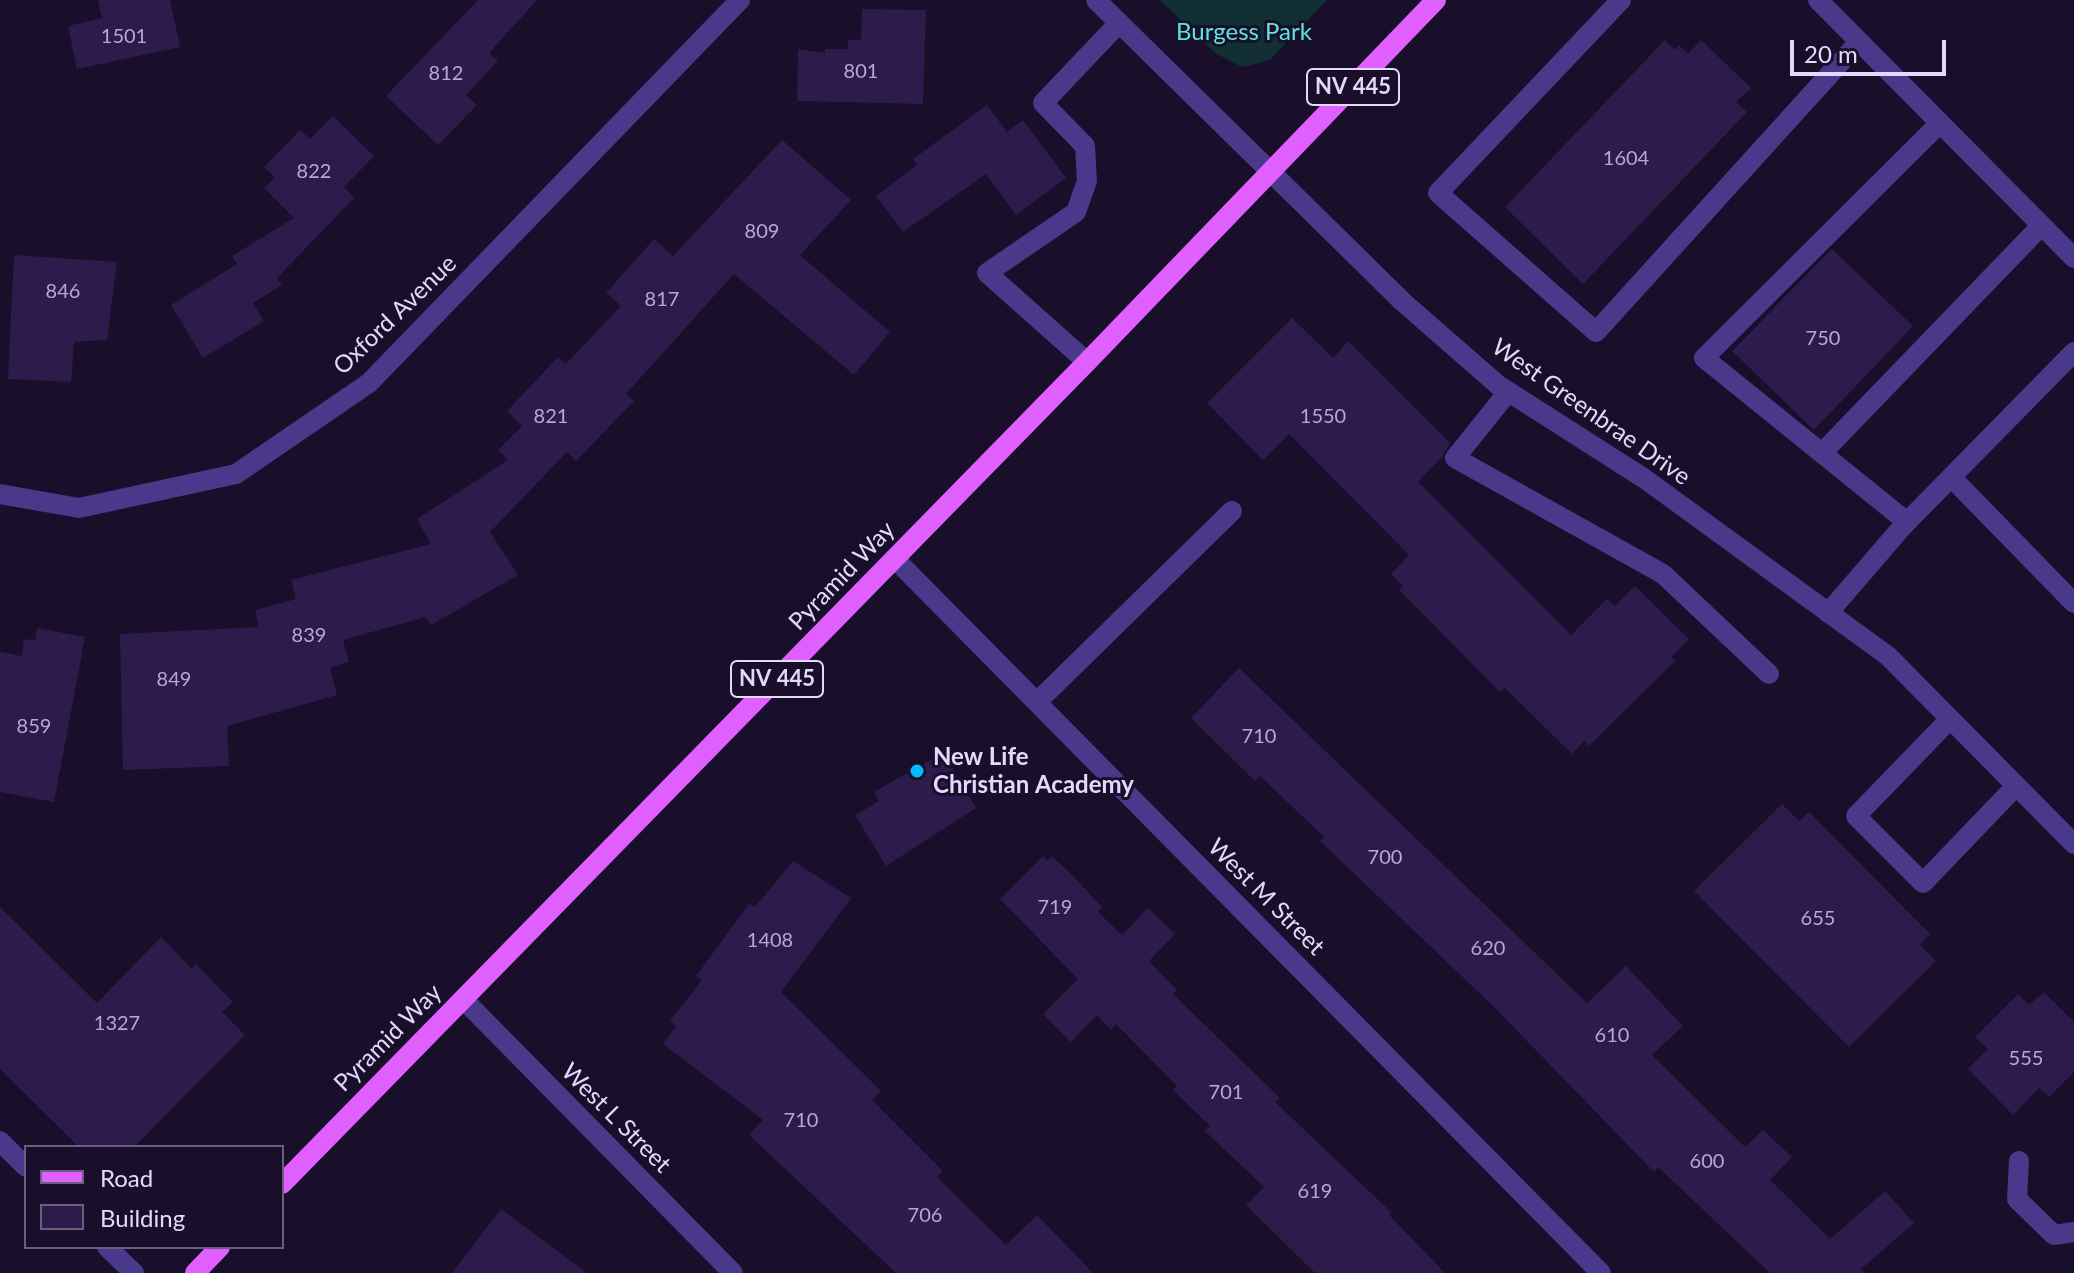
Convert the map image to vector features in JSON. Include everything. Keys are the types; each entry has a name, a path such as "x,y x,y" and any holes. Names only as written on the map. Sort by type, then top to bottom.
{"main road":[{"name":"Pyramid Way","path":"284,1182 895,559 1436,0"},
{"path":"195,1273 218,1249"}],"street":[{"name":"Oxford Avenue","path":"0,494 79,508 236,474 369,383 740,0"},
{"name":"West Greenbrae Drive","path":"1096,0 1403,302 1508,392 1645,479 1888,656 2074,844"},
{"path":"1621,0 1438,193 1596,332 1859,42"},
{"path":"1818,0 1938,125 2074,258"},
{"path":"1087,362 987,273 1076,212 1087,181 1085,146 1043,103 1119,23"},
{"path":"1907,522 1704,358 1938,125"},
{"path":"1822,453 2041,226"},
{"path":"1828,613 1907,522 2074,352"},
{"path":"1508,392 1455,458 1663,574 1769,674"},
{"path":"1952,478 2074,603"},
{"path":"1037,702 1232,511"},
{"name":"West M Street","path":"895,559 1601,1273"},
{"path":"1950,719 1856,816 1923,883 2016,786"},
{"name":"West L Street","path":"463,999 733,1273"},
{"path":"0,1141 24,1165"},
{"path":"2019,1161 2017,1199 2054,1235 2074,1232"},
{"path":"109,1249 134,1273"}],"green space":[{"name":"Burgess Park","path":"1160,0 1327,0 1270,60 1242,67 1215,53"}],"building":[{"path":"98,0 170,0 180,47 77,69 68,26 102,18"},
{"path":"478,0 537,0 489,53 498,61 466,95 477,105 438,145 386,96"},
{"path":"862,9 926,10 923,104 797,101 798,49 825,53 825,49 848,49 848,40 861,40"},
{"path":"1665,40 1675,50 1679,45 1688,54 1701,40 1751,88 1736,102 1747,112 1583,284 1505,207"},
{"path":"987,105 1007,132 1023,120 1066,178 1016,215 986,174 903,232 876,196 917,165 913,159"},
{"path":"333,116 374,156 344,187 354,198 277,278 282,285 253,303 264,321 203,358 171,305 237,264 232,256 294,218 264,188 275,177 264,167 300,130 310,139"},
{"path":"782,140 851,200 800,255 890,332 854,375 734,274 626,394 634,401 576,461 567,452 490,532 518,575 431,625 426,617 343,640 349,662 330,667 337,695 227,726 229,766 123,770 120,634 259,627 255,610 296,599 291,580 431,544 417,519 508,460 498,450 522,426 507,411 558,357 566,364 621,306 606,293 654,239 673,256"},
{"path":"1832,249 1913,326 1814,430 1732,351"},
{"path":"14,255 117,262 107,340 74,342 71,382 8,379"},
{"path":"1292,318 1333,358 1348,341 1450,443 1442,457 1418,482 1571,635 1607,599 1615,606 1635,586 1689,639 1671,657 1675,661 1589,746 1584,741 1572,754 1505,688 1500,692 1399,590 1403,586 1391,574 1409,555 1289,434 1263,460 1207,403"},
{"path":"37,628 85,637 54,802 0,792 0,652 22,656 24,639 35,641"},
{"path":"1239,668 1587,1003 1626,966 1683,1026 1652,1055 1745,1147 1763,1130 1792,1157 1770,1180 1830,1239 1885,1191 1914,1223 1861,1269 1866,1273 1770,1273 1658,1167 1654,1172 1494,1007 1320,841 1324,837 1260,776 1255,781 1191,718"},
{"path":"943,753 976,808 886,866 855,815 879,801 874,792"},
{"path":"1782,804 1799,821 1809,812 1930,934 1920,945 1936,961 1849,1047 1694,891"},
{"path":"1043,856 1047,861 1052,856 1071,874 1102,907 1098,912 1122,935 1148,908 1175,934 1149,961 1177,990 1173,994 1280,1098 1275,1102 1391,1212 1389,1215 1445,1273 1315,1273 1246,1205 1264,1187 1205,1131 1210,1126 1173,1090 1177,1086 1116,1024 1111,1030 1097,1015 1071,1042 1043,1014 1078,979 1000,899"},
{"path":"793,861 851,898 781,992 881,1091 872,1100 943,1171 937,1177 1006,1245 1037,1215 1093,1273 896,1273 749,1135 763,1120 663,1044 676,1026 670,1021 702,980 696,976 749,904 755,907"},
{"path":"0,907 97,1003 161,937 192,969 196,964 233,1002 222,1012 245,1035 136,1145 77,1145 0,1069"},
{"path":"2044,992 2074,1022 2074,1072 2049,1097 2039,1088 2013,1115 1968,1069 1988,1049 1975,1037 2018,994 2029,1005"},
{"path":"501,1209 587,1273 452,1273"}],"place":[{"name":"New Life Christian Academy","path":"917,771"}]}
